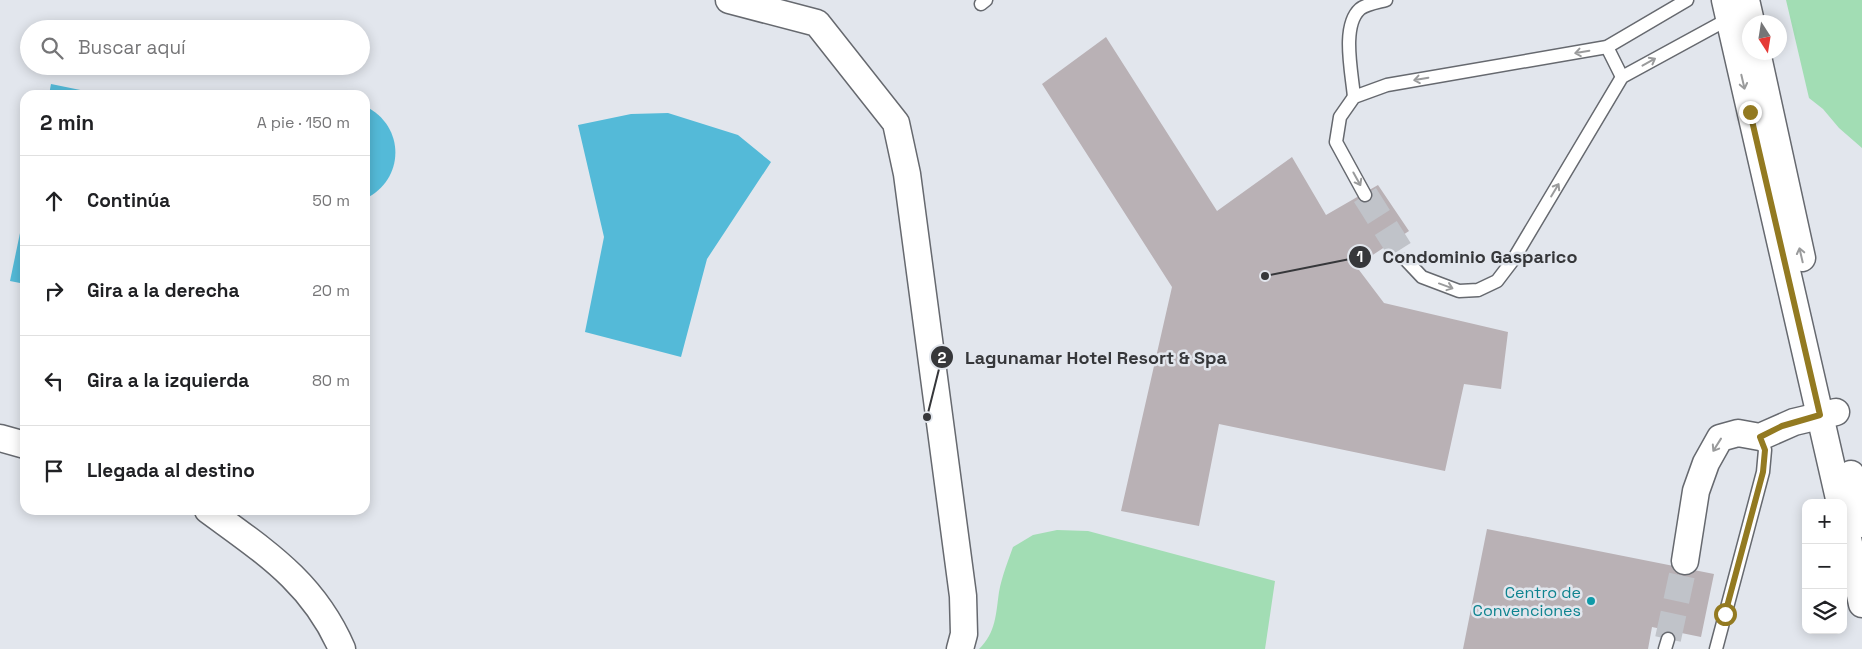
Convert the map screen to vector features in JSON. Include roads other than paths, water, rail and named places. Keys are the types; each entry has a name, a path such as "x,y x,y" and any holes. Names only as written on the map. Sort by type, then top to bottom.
{"street":[{"path":"730,0 817,23 896,124 907,174 963,596 964,634 960,649"},
{"path":"1740,11 1828,413 1862,524"},
{"path":"1759,60 1828,413 1839,499"},
{"path":"1685,561 1696,491 1706,463 1720,438 1738,433 1760,437 1788,424 1828,413"},
{"path":"0,438 20,444"},
{"path":"215,515 258,547 296,579 318,604 342,649"},
{"path":"1847,534 1862,604"}],"lane":[{"path":"1354,97 1349,48 1352,18 1362,7 1386,0"},
{"path":"1662,0 1665,13"},
{"path":"1365,194 1336,142 1340,117 1354,97 1387,85 1607,48 1687,0"},
{"path":"1406,260 1422,277 1459,291 1478,290 1498,281 1513,260 1622,77 1740,11"},
{"path":"1607,48 1622,77"},
{"path":"1716,649 1763,472 1765,450 1760,437"}],"water":[{"path":"51,84 80,90 50,90"},
{"path":"370,109 388,126 394,139 395,153 393,166 388,179 370,196"},
{"path":"668,113 738,135 771,162 707,259 681,357 585,332 604,237 578,125 631,114"},
{"path":"20,233 20,283 10,281"}],"tunnel":[{"path":"1365,195 1406,260"},
{"path":"1668,639 1685,561"}],"place":[{"name":"Condominio Gasparico","path":"1265,276"},
{"name":"Lagunamar Hotel Resort & Spa","path":"927,417"},
{"name":"Centro de Convenciones","path":"1591,601"}]}
